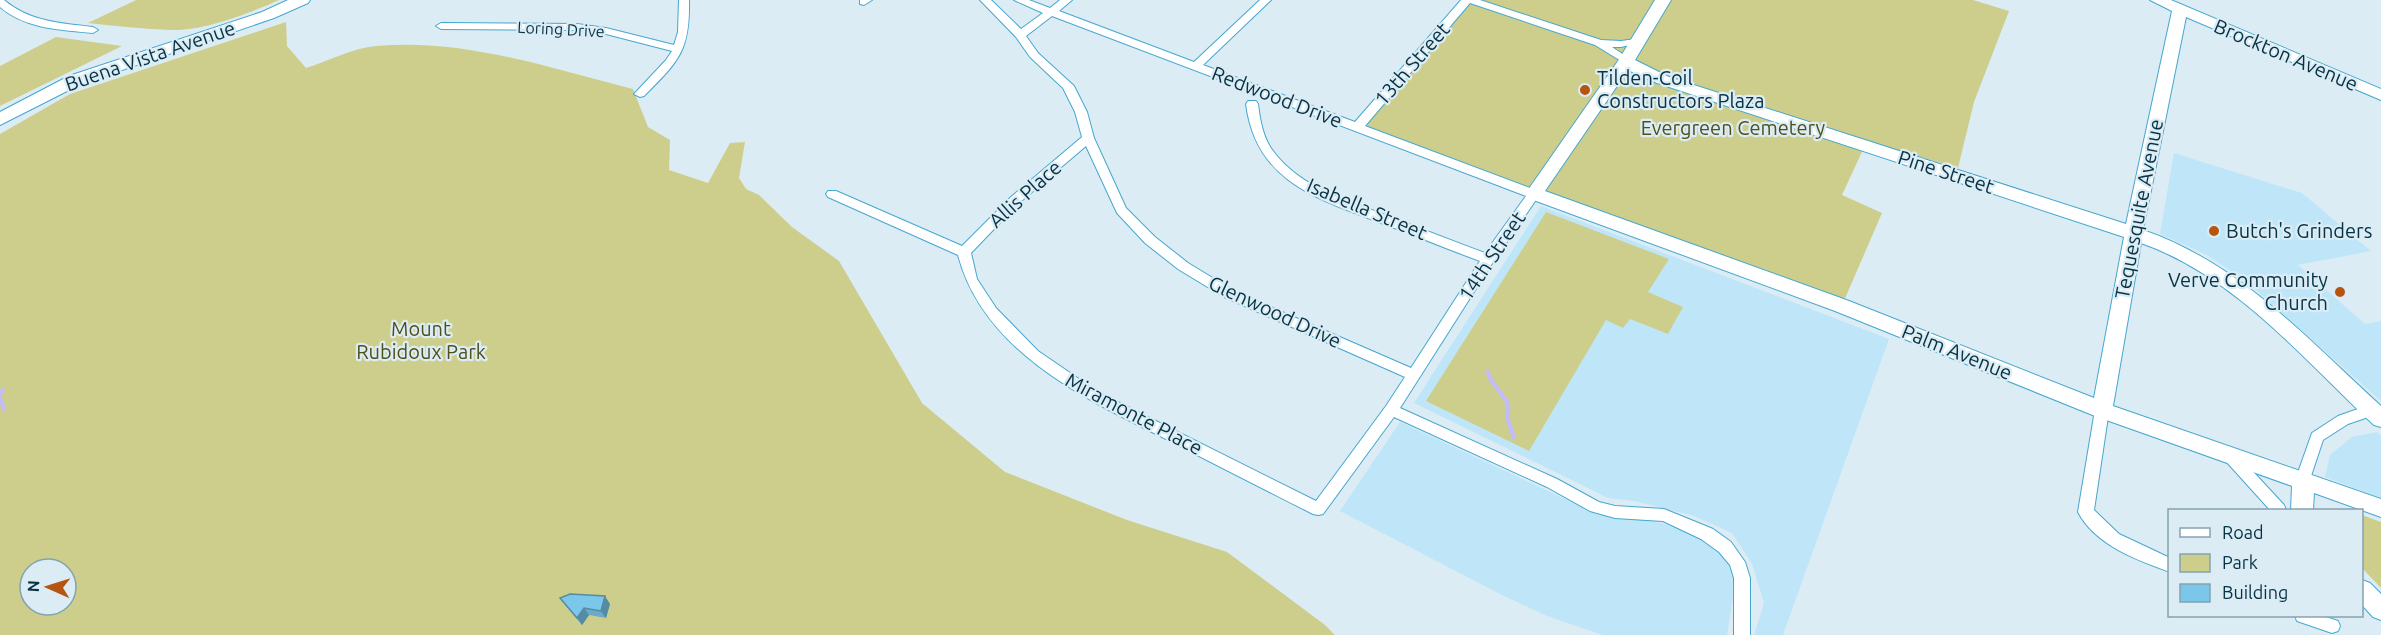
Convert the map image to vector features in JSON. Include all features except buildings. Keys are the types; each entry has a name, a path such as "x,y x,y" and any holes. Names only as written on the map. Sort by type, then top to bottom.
{"main road":[{"name":"Buena Vista Avenue","path":"0,119 75,80 268,15 302,0"}],"street":[{"path":"640,94 672,62 679,49 684,35 684,0"},
{"name":"Glenwood Drive","path":"986,0 1020,35 1034,55 1068,86 1081,112 1088,138 1121,210 1150,240 1183,266 1229,294 1414,375"},
{"name":"Redwood Drive","path":"1019,0 1534,194"},
{"path":"1020,35 1067,0"},
{"path":"1196,66 1266,0"},
{"name":"Pine Street","path":"1468,0 1599,43 1639,70 1663,80 2133,233 2191,257 2220,276 2267,314 2376,415"},
{"name":"13th Street","path":"1357,128 1468,0"},
{"name":"14th Street","path":"1318,509 1391,410 1488,259 1626,61 1663,0"},
{"name":"Brockton Avenue","path":"2158,0 2381,95"},
{"path":"0,2 9,11 39,23 93,30"},
{"name":"Tequesquite Avenue","path":"2102,410 2133,233 2180,9"},
{"name":"Loring Drive","path":"441,26 577,27 606,31 679,49"},
{"path":"1599,43 1621,44 1639,40"},
{"name":"Isabella Street","path":"1252,104 1254,121 1261,142 1270,156 1289,174 1325,196 1488,259"},
{"name":"Allis Place","path":"964,252 1015,200 1088,138"},
{"path":"832,194 964,252"},
{"name":"Palm Avenue","path":"1534,194 1842,306 2102,410 2381,508"},
{"name":"Miramonte Place","path":"964,252 971,279 991,311 1033,355 1093,396 1318,509"},
{"path":"1391,410 1552,483 1595,507 1615,512 1664,515 1707,534 1725,547 1737,562 1742,578 1742,635"},
{"path":"2102,410 2086,512 2100,530 2116,542 2168,565"},
{"path":"2302,509 2302,481 2317,437 2343,420 2376,415"},
{"path":"2228,454 2278,509"},
{"path":"2363,592 2381,610"},
{"path":"2308,617 2332,626"}],"shaded area":[{"path":"2174,153 2302,193 2371,251 2298,265 2365,324 2381,321 2381,401 2247,282 2207,255 2160,234"},
{"path":"1541,206 1889,339 1783,635 1754,635 1764,603 1752,564 1732,533 1694,516 1634,501 1608,498 1414,403"},
{"path":"1400,422 1587,509 1616,519 1650,520 1691,531 1727,556 1736,579 1727,635 1603,635 1547,616 1500,594 1340,511"},
{"path":"2377,432 2381,436 2381,498 2325,477 2330,455 2352,437"}],"green space":[{"path":"136,0 279,0 227,20 185,30 88,23"},
{"name":"Evergreen Cemetery","path":"1463,0 1973,0 2009,11 1974,102 1958,168 1867,141 1842,195 1882,213 1843,303 1352,126"},
{"name":"Mount Rubidoux Park","path":"286,22 287,46 306,68 367,47 441,46 538,64 633,89 648,127 670,140 669,170 708,183 730,143 745,142 739,178 746,189 759,195 792,227 839,261 922,403 1005,472 1127,520 1227,552 1325,625 1335,635 0,635 0,134 70,94"},
{"path":"56,37 122,46 0,106 0,66"},
{"path":"1546,212 1669,259 1648,292 1683,307 1668,334 1630,319 1623,328 1606,320 1529,451 1426,401"},
{"path":"2363,515 2381,522 2381,588 2363,569"}],"waterway":[{"path":"1488,371 1489,377 1507,402 1508,420 1514,438"},
{"path":"0,394 3,390"},
{"path":"0,398 4,409"}],"place":[{"name":"Tilden-Coil Constructors Plaza","path":"1585,90"},
{"name":"Butch's Grinders","path":"2214,231"},
{"name":"Verve Community Church","path":"2340,292"}]}
